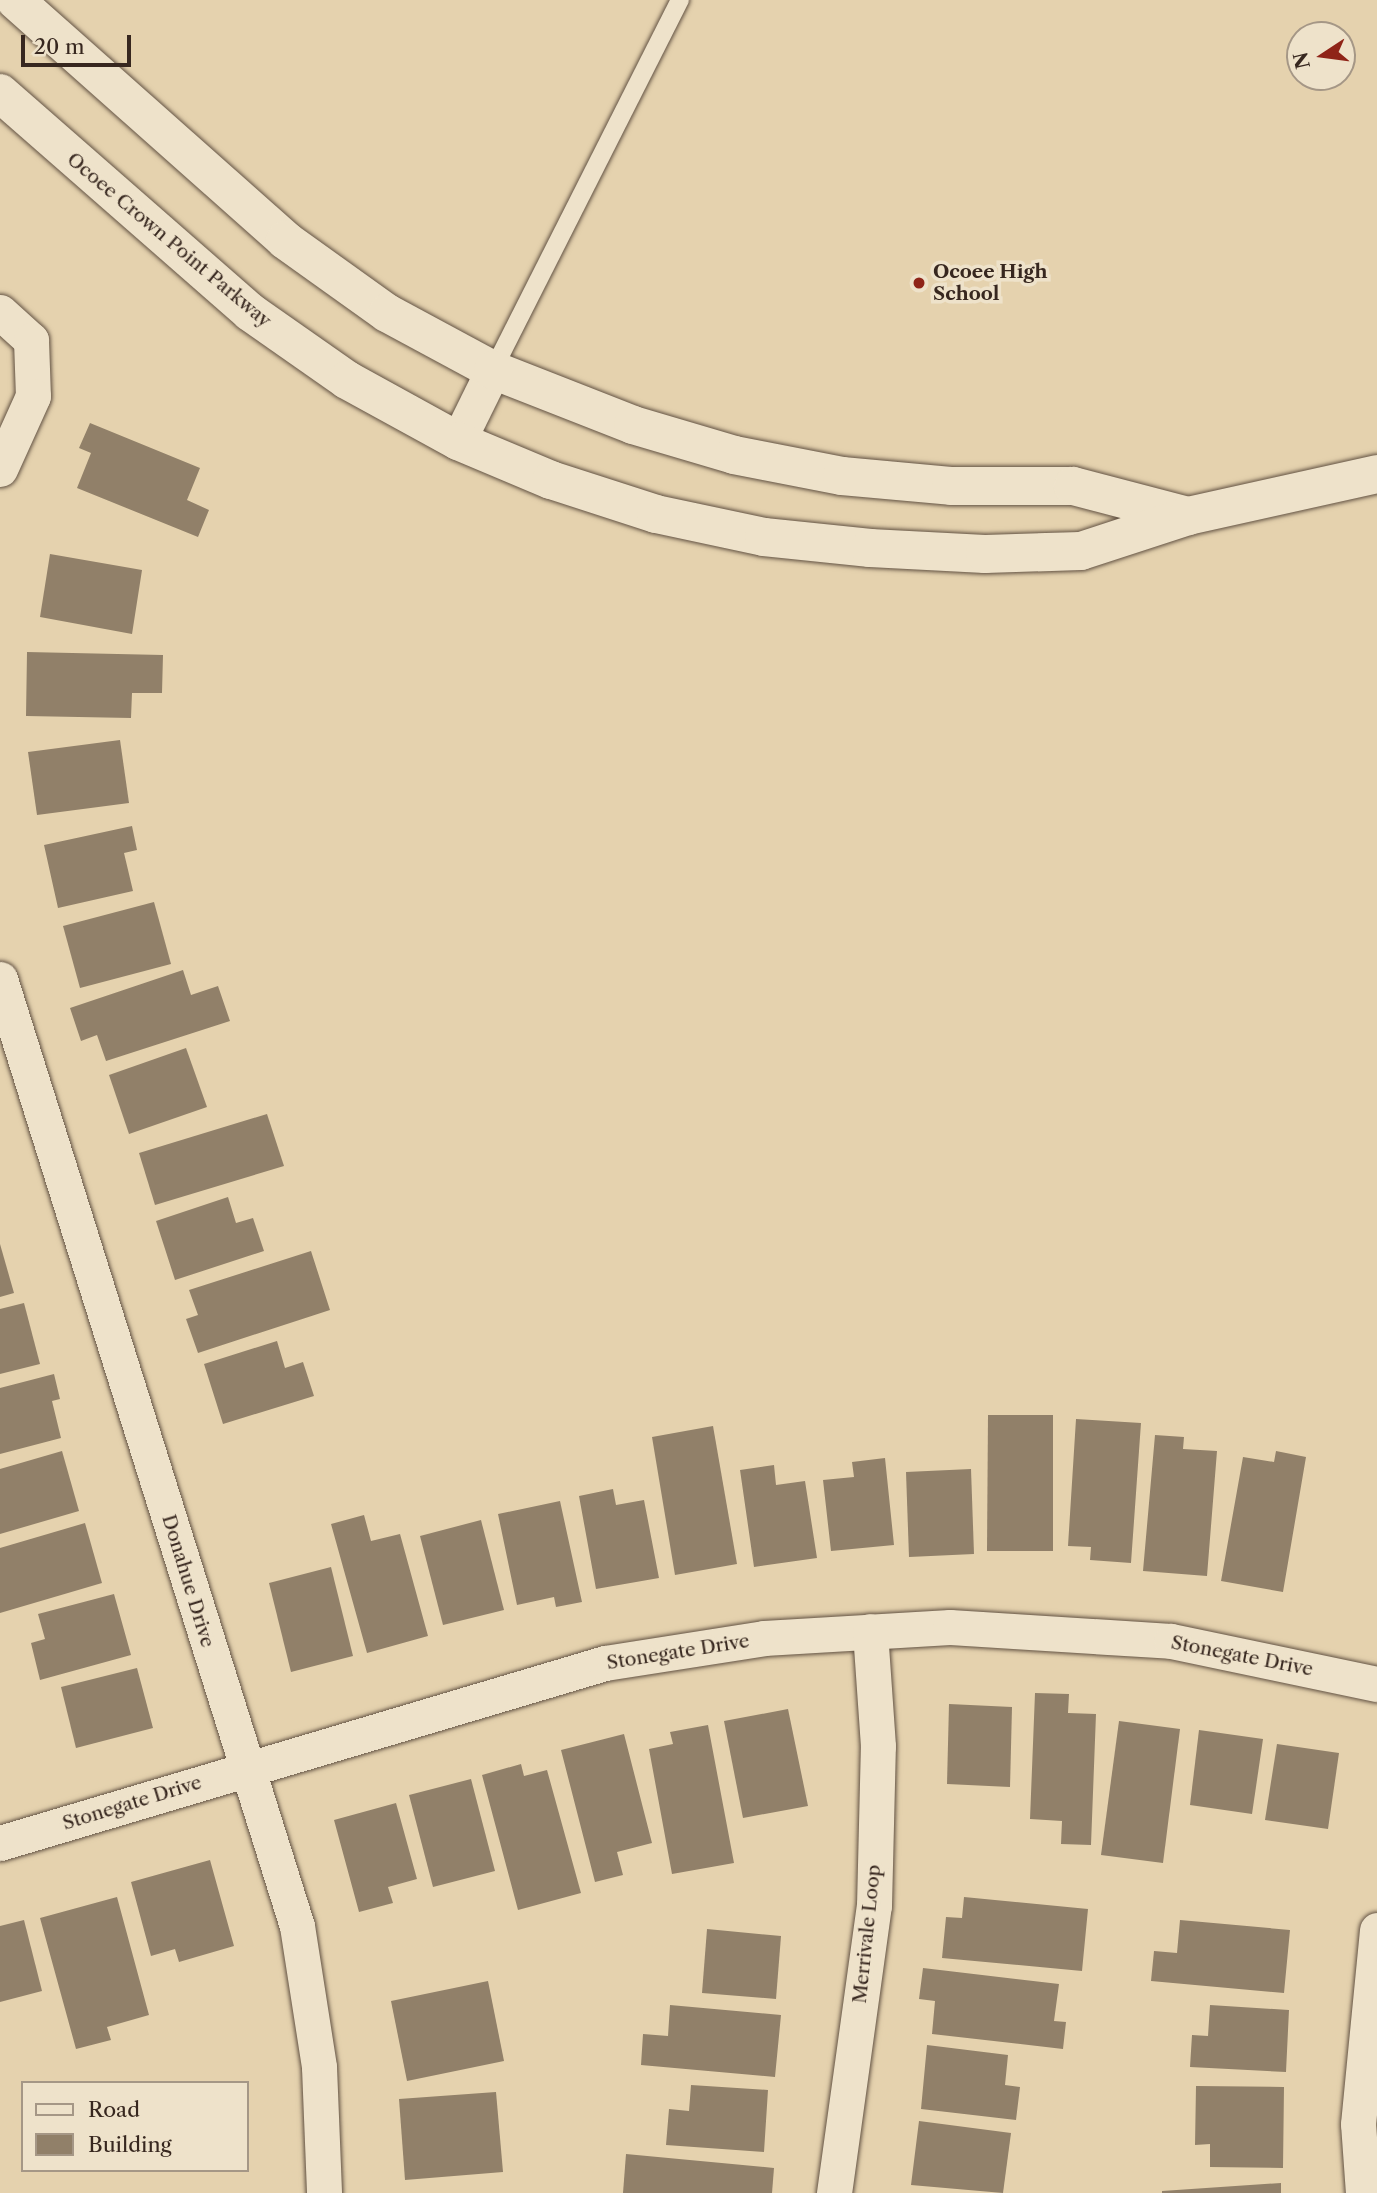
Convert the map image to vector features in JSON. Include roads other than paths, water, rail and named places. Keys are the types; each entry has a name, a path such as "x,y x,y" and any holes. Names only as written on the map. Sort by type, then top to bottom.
{"street":[{"name":"Ocoee Crown Point Parkway","path":"15,0 285,240 387,313 493,370 633,425 734,455 842,476 951,486 1073,486 1188,516"},
{"name":"Ocoee Crown Point Parkway","path":"0,93 250,312 347,380 458,441 551,480 656,513 764,537 870,548 985,554 1081,551 1188,516 1377,474"},
{"path":"0,312 31,340 33,396 0,469"},
{"path":"458,441 493,370"},
{"name":"Donahue Drive","path":"0,979 245,1768 297,1926 319,2067 324,2193"},
{"name":"Stonegate Drive","path":"0,1843 605,1663 764,1638 950,1627 1171,1641 1377,1684"},
{"name":"Merrivale Loop","path":"834,2193 874,1906 878,1746 870,1631"},
{"path":"1363,2193 1358,2124 1377,1930"}],"lane":[{"path":"493,370 680,0"}],"place":[{"name":"Ocoee High School","path":"919,283"}]}
